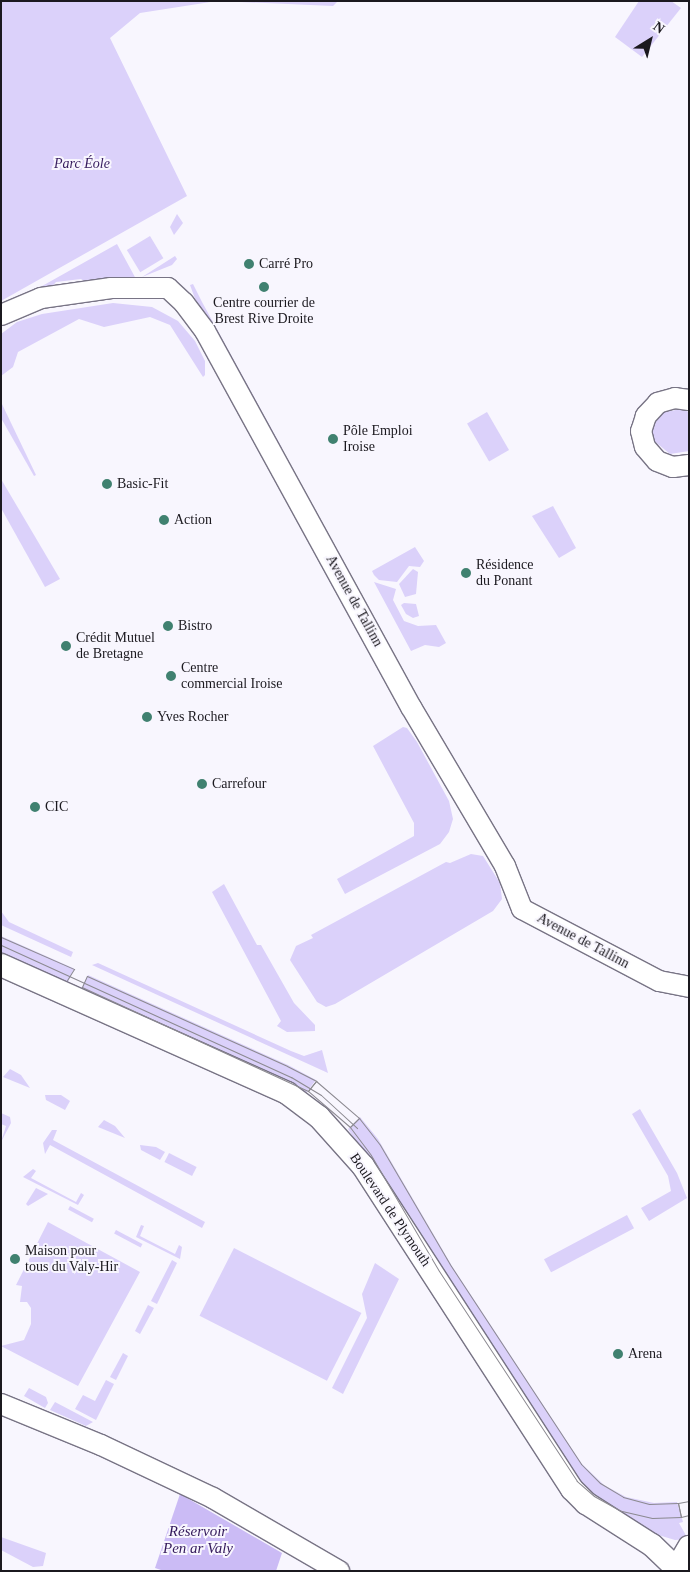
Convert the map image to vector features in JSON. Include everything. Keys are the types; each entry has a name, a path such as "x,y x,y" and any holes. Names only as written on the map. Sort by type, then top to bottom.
{"main road":[{"name":"Boulevard de Plymouth","path":"1,965 287,1093 319,1117 363,1166 572,1489 610,1519 652,1546 684,1560"},
{"name":"Boulevard de Plymouth","path":"610,1519 663,1542 684,1560"}],"street":[{"name":"Avenue de Tallinn","path":"1,315 41,298 111,288 168,288 184,303 205,331 411,707 505,866 522,909 659,981 689,987"},
{"path":"686,469 666,465 650,455 642,431 646,416 658,403 676,398 689,400"},
{"path":"1,1404 101,1445 221,1502 339,1571"}],"green space":[{"name":"Parc Éole","path":"1,1 217,1 140,13 110,38 187,196 1,301"},
{"path":"217,1 338,1 333,6"},
{"path":"639,1 671,1 681,8 642,57 615,37"},
{"path":"177,214 183,223 174,235 170,227"},
{"path":"150,236 163,258 140,272 127,250"},
{"path":"117,244 136,279 90,285 81,279 56,282 48,291 35,290"},
{"path":"175,256 177,259 172,265 142,277"},
{"path":"193,284 282,448 275,444 197,304 190,285"},
{"path":"113,303 152,307 178,321 195,341 205,361 205,375 203,377 170,325 150,317 104,327 79,319 18,352 13,367 1,376 1,334 17,322 42,314"},
{"path":"1,402 36,475 34,476 1,418"},
{"path":"681,409 689,412 689,451 670,454 653,440 653,425 660,413"},
{"path":"487,412 509,450 489,462 467,423"},
{"path":"1,479 60,579 45,587 1,508"},
{"path":"553,506 576,548 559,558 532,516"},
{"path":"415,547 424,561 420,567 409,566 397,582 379,580 374,575 372,571"},
{"path":"413,569 418,572 416,594 405,597 399,584"},
{"path":"374,582 396,589 393,600 404,621 418,626 436,625 446,643 439,647 425,645 411,651"},
{"path":"404,603 416,604 419,616 413,618 406,614 401,605"},
{"path":"403,727 407,728 417,742 449,801 453,819 449,832 440,844 345,894 337,879 414,836 414,823 373,746"},
{"path":"471,854 483,856 500,883 502,899 493,911 335,1004 326,1007 317,1002 290,960 296,946 313,938 311,935 446,862 450,863"},
{"path":"224,884 257,945 261,945 294,1003 315,1025 315,1031 287,1032 277,1026 281,1021 212,892"},
{"path":"1,911 9,922 73,952 71,957 1,925"},
{"path":"1,936 74,969 65,989 1,960"},
{"path":"98,963 291,1051 304,1056 322,1050 328,1073 92,965"},
{"path":"88,975 288,1065 316,1080 306,1093 127,1011 81,989"},
{"path":"10,1069 21,1075 30,1088 3,1077"},
{"path":"45,1095 61,1095 70,1101 65,1110 46,1100"},
{"path":"640,1109 677,1173 687,1198 649,1221 641,1208 671,1191 668,1176 632,1114"},
{"path":"1,1113 10,1117 11,1123 1,1142 6,1126 1,1124"},
{"path":"360,1117 378,1139 452,1266 582,1464 604,1485 626,1497 654,1503 677,1502 683,1522 679,1523 688,1539 675,1540 655,1534 585,1492 348,1129"},
{"path":"104,1120 115,1126 125,1138 98,1127"},
{"path":"52,1130 57,1130 53,1140 205,1222 202,1228 50,1145 45,1154 43,1143"},
{"path":"140,1145 156,1147 165,1152 160,1160 141,1150"},
{"path":"169,1153 197,1167 192,1176 164,1162"},
{"path":"33,1169 36,1171 31,1178 76,1202 81,1193 84,1195 78,1205 23,1177"},
{"path":"36,1188 48,1194 28,1206 26,1204"},
{"path":"70,1206 94,1219 92,1222 68,1210"},
{"path":"627,1215 634,1228 551,1272 544,1259"},
{"path":"48,1222 140,1272 78,1386 1,1346 24,1340 31,1324 31,1308 27,1302 20,1302 22,1286 16,1285"},
{"path":"141,1225 144,1226 140,1236 175,1254 179,1245 182,1247 180,1259 136,1237"},
{"path":"116,1230 142,1244 141,1248 114,1234"},
{"path":"234,1248 361,1313 327,1381 199,1316"},
{"path":"172,1260 177,1263 157,1304 151,1301"},
{"path":"375,1263 399,1279 343,1394 332,1388 367,1318 362,1294"},
{"path":"148,1305 154,1308 140,1334 135,1331"},
{"path":"123,1353 128,1356 116,1380 110,1377"},
{"path":"106,1380 114,1384 96,1420 75,1409 83,1395 95,1401"},
{"path":"29,1388 46,1397 48,1403 45,1408 24,1396"},
{"path":"55,1402 93,1422 86,1426 50,1410"},
{"path":"1,1537 46,1553 43,1566 33,1567 1,1550"}],"water":[{"name":"Réservoir Pen ar Valy","path":"180,1494 282,1553 276,1571 164,1571 155,1568"}],"tram line":[{"path":"1,937 74,969 67,980"},
{"path":"1,945 291,1077 321,1095 357,1128"},
{"path":"87,976 287,1066 316,1081 308,1091 82,987 87,976"},
{"path":"316,1081 359,1118 350,1127 308,1091 316,1081"},
{"path":"359,1118 380,1145 451,1266 581,1464 600,1483 623,1497 649,1504 678,1503 681,1517 652,1518 621,1511 594,1496 577,1481 439,1271 371,1155 350,1127 359,1118"},
{"path":"689,1501 678,1503 681,1517 689,1515"}],"place":[{"name":"Carré Pro","path":"249,264"},
{"name":"Centre courrier de Brest Rive Droite","path":"264,287"},
{"name":"Pôle Emploi Iroise","path":"333,439"},
{"name":"Basic-Fit","path":"107,484"},
{"name":"Action","path":"164,520"},
{"name":"Résidence du Ponant","path":"466,573"},
{"name":"Bistro","path":"168,626"},
{"name":"Crédit Mutuel de Bretagne","path":"66,646"},
{"name":"Centre commercial Iroise","path":"171,676"},
{"name":"Yves Rocher","path":"147,717"},
{"name":"Carrefour","path":"202,784"},
{"name":"CIC","path":"35,807"},
{"name":"Maison pour tous du Valy-Hir","path":"15,1259"},
{"name":"Arena","path":"618,1354"}]}
